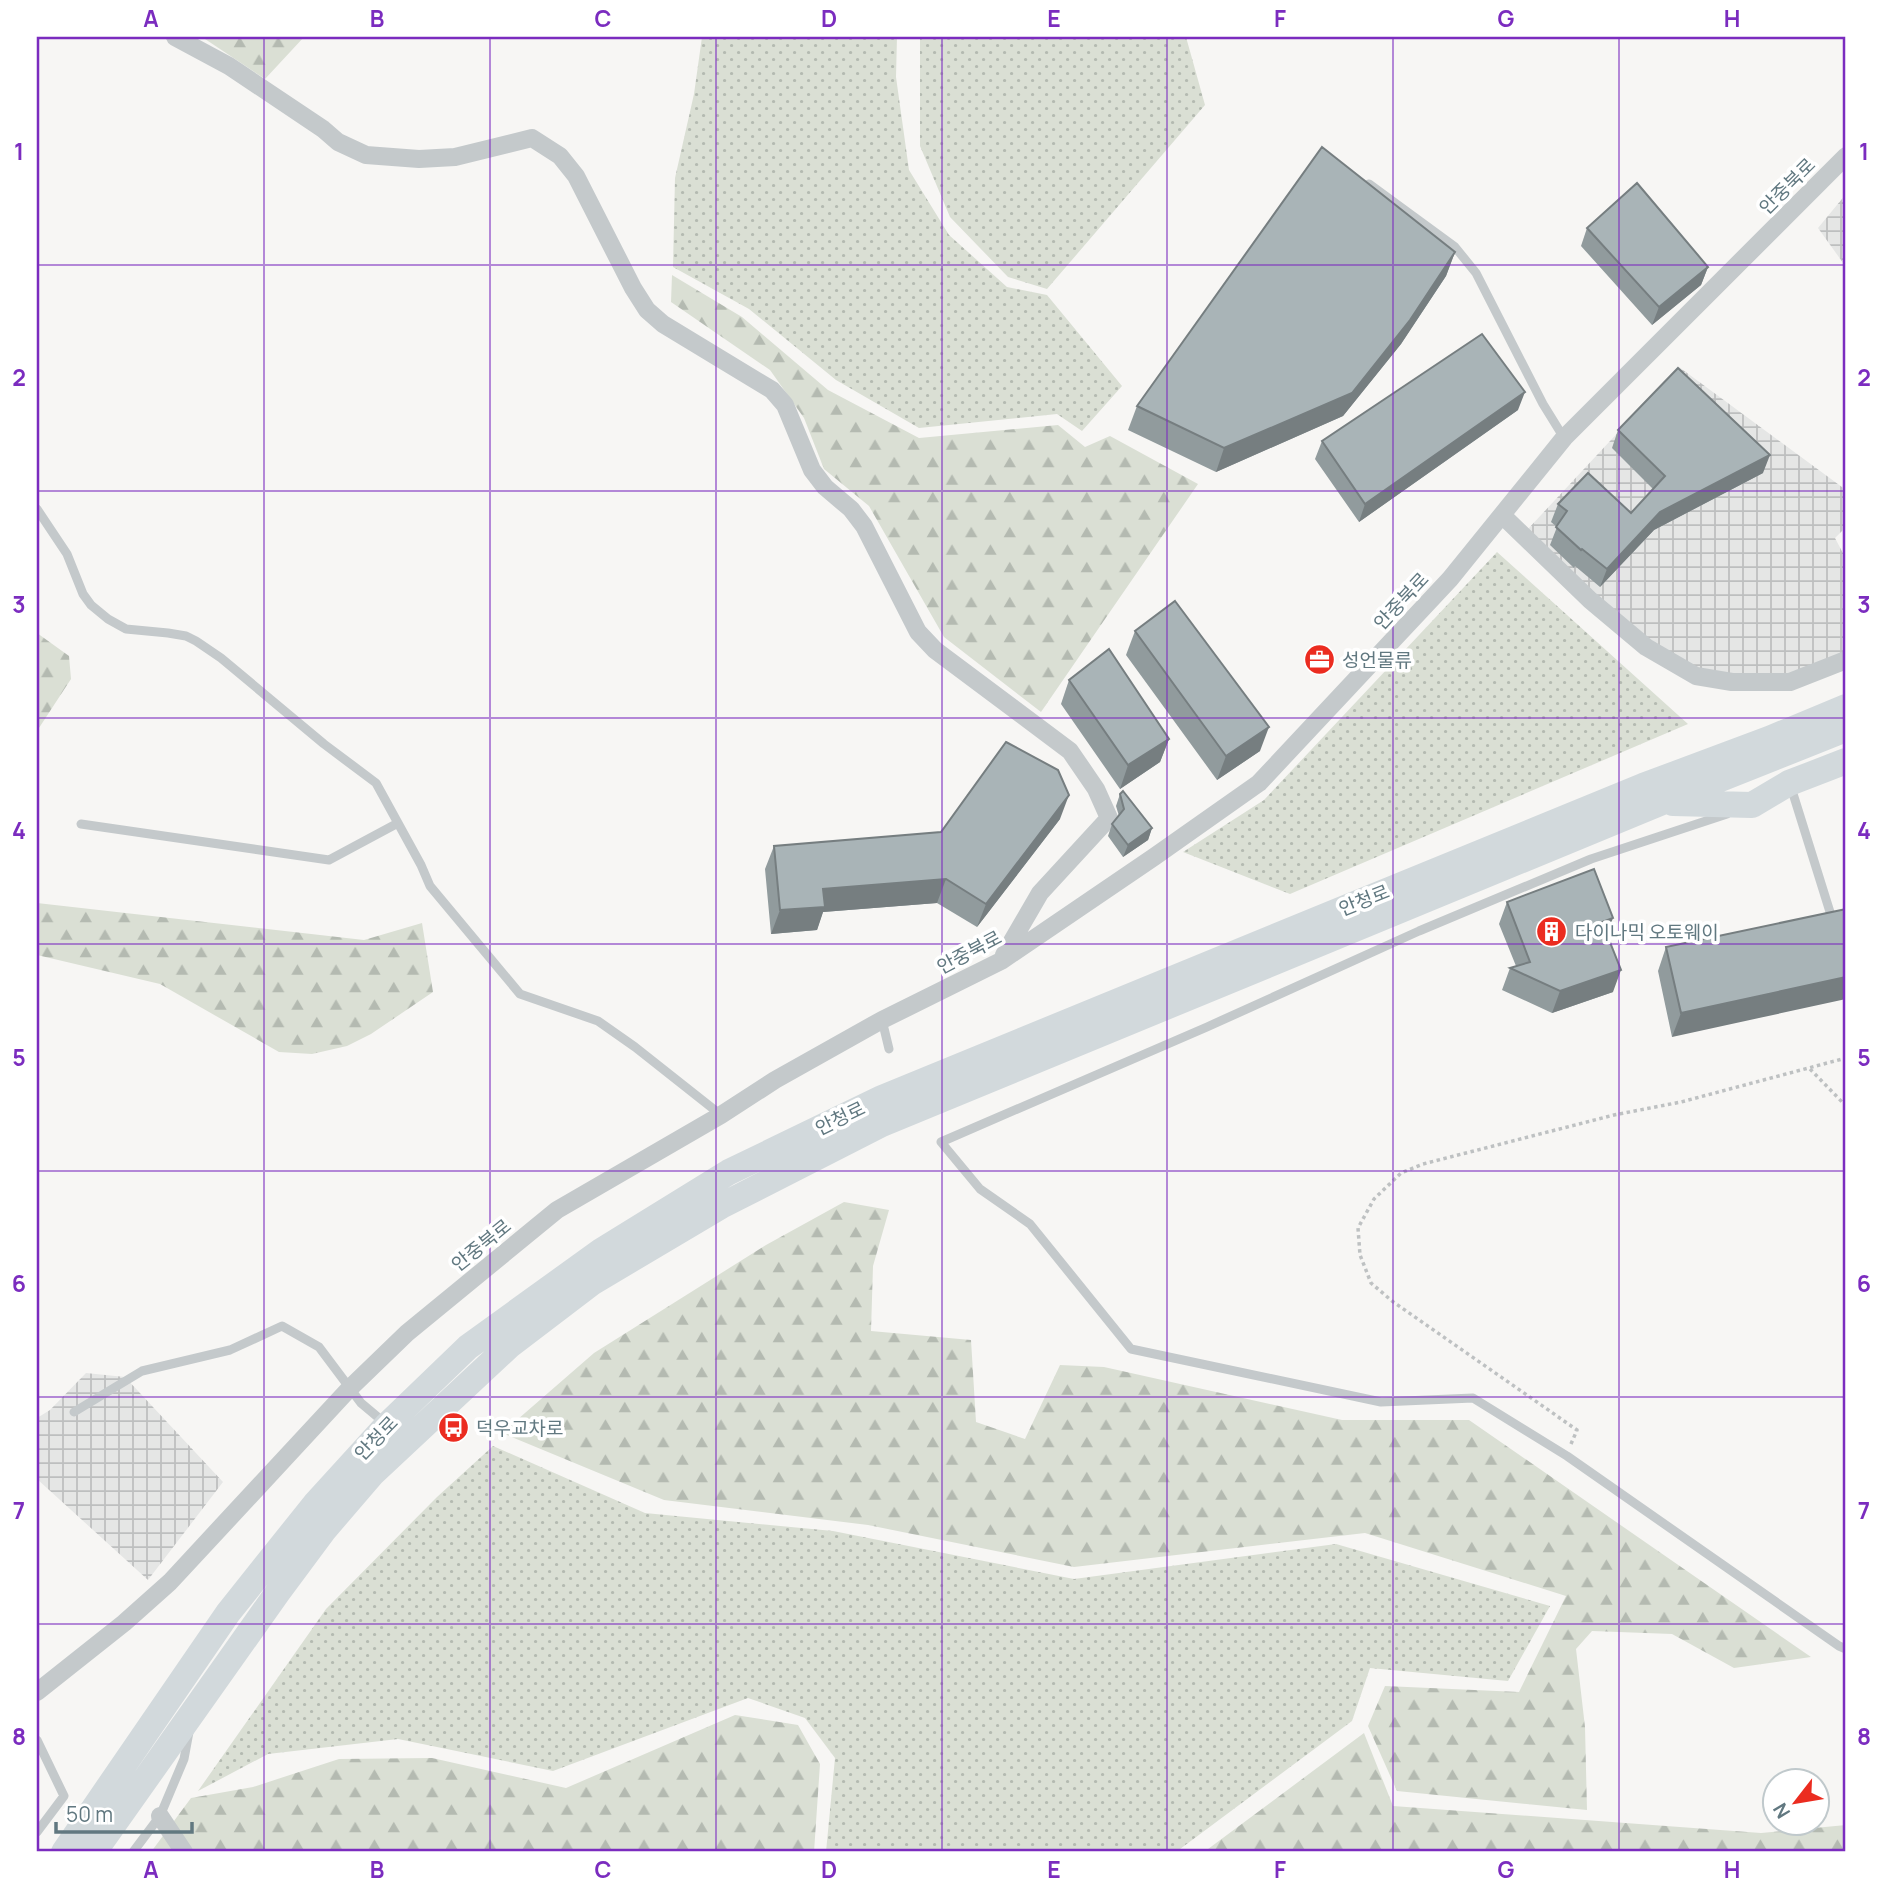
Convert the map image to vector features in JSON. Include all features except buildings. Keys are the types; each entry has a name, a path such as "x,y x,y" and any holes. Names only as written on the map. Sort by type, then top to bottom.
{"street":[{"path":"175,37 229,66 338,142 366,155 419,159 455,156 533,138 560,156 576,176 632,288 647,310 663,324 772,390 785,405 812,470 864,526 918,632 935,650 1070,751 1096,789 1109,818 1040,893 1001,961"},
{"name":"안중북로","path":"37,1692 124,1623 170,1582 349,1390 407,1333 557,1210 721,1115 775,1080 882,1020 1001,961 1154,858 1259,783 1450,579 1564,438 1846,156"},
{"path":"1502,515 1590,600 1646,647 1696,676 1731,682 1790,681 1846,660"},
{"name":"안청로","path":"94,1852 324,1530 372,1474 394,1435 468,1347 601,1251 741,1166 882,1098 1643,786 1846,707"},
{"name":"안청로","path":"64,1852 228,1613 316,1504 394,1435 593,1282 721,1206 882,1124 1846,729"},
{"path":"1660,803 1752,805 1789,783 1846,761"},
{"path":"160,1816 184,1852"}],"lane":[{"path":"1355,175 1455,247 1476,273 1543,404 1564,438"},
{"path":"37,509 67,554 83,594 107,619 126,629 186,636 196,641 221,658 324,744 376,783 430,886 520,993 598,1021 721,1115"},
{"path":"1789,783 1830,912"},
{"path":"1752,805 1579,864 1419,931 1207,1027 941,1142 980,1189 1030,1224 1130,1349 1381,1402 1473,1398 1567,1456 1839,1646 1846,1648"},
{"path":"81,824 328,860 398,823"},
{"path":"882,1020 889,1049"},
{"path":"74,1412 142,1371 230,1350 282,1326 319,1347 360,1403 394,1435"},
{"path":"133,1852 160,1816 184,1759 194,1709"},
{"path":"37,1741 64,1796 37,1832"}],"path":[{"path":"1567,1456 1577,1430 1392,1301 1371,1283 1360,1255 1359,1228 1374,1199 1401,1174 1423,1164 1614,1115 1681,1102 1846,1058"},
{"path":"1810,1069 1846,1106"}],"shaded area":[{"path":"1846,194 1846,267 1818,228"},
{"path":"1679,367 1846,490 1846,527 1835,538 1846,559 1846,652 1788,677 1728,676 1696,670 1643,637 1601,602 1528,529"},
{"path":"86,1373 125,1377 223,1482 148,1580 37,1479 37,1418 50,1410"}],"green space":[{"path":"202,37 304,37 265,79"},
{"path":"702,37 897,37 896,77 909,170 949,235 1007,287 1047,295 1122,386 1082,431 1057,414 919,428 836,380 749,309 673,267 675,178 694,94"},
{"path":"920,37 1186,37 1205,105 1047,289 1008,277 950,217 920,146"},
{"path":"672,275 742,317 828,390 919,438 1058,425 1085,447 1110,436 1198,484 1041,712 944,637 869,506 824,469 804,418 770,370 671,302"},
{"path":"1497,552 1688,724 1290,894 1183,852 1264,800"},
{"path":"37,633 69,656 71,679 37,731"},
{"path":"37,903 364,940 422,923 433,992 371,1034 347,1046 312,1054 279,1052 160,984 37,955"},
{"path":"844,1202 889,1210 873,1266 871,1331 971,1340 976,1422 1025,1439 1060,1365 1104,1367 1342,1420 1469,1420 1811,1657 1734,1668 1672,1634 1592,1631 1576,1649 1585,1727 1587,1810 1397,1791 1368,1726 1385,1686 1519,1692 1566,1596 1365,1533 1074,1567 868,1525 664,1500 502,1433 594,1353 766,1245"},
{"path":"493,1446 645,1513 833,1531 1074,1579 1336,1544 1550,1606 1508,1681 1370,1668 1352,1721 1176,1852 826,1852 835,1758 805,1718 748,1698 553,1771 398,1739 268,1754 198,1791 326,1609 437,1497"},
{"path":"735,1715 798,1725 820,1764 814,1852 151,1852 191,1798 253,1787 339,1759 432,1758 566,1788"},
{"path":"1364,1733 1393,1806 1760,1833 1760,1836 1830,1836 1830,1827 1846,1825 1846,1852 1204,1852"}],"place":[{"name":"성언물류","path":"1319,660"},
{"name":"다이나믹 오토웨이","path":"1552,932"},
{"name":"덕우교차로","path":"453,1428"}]}
